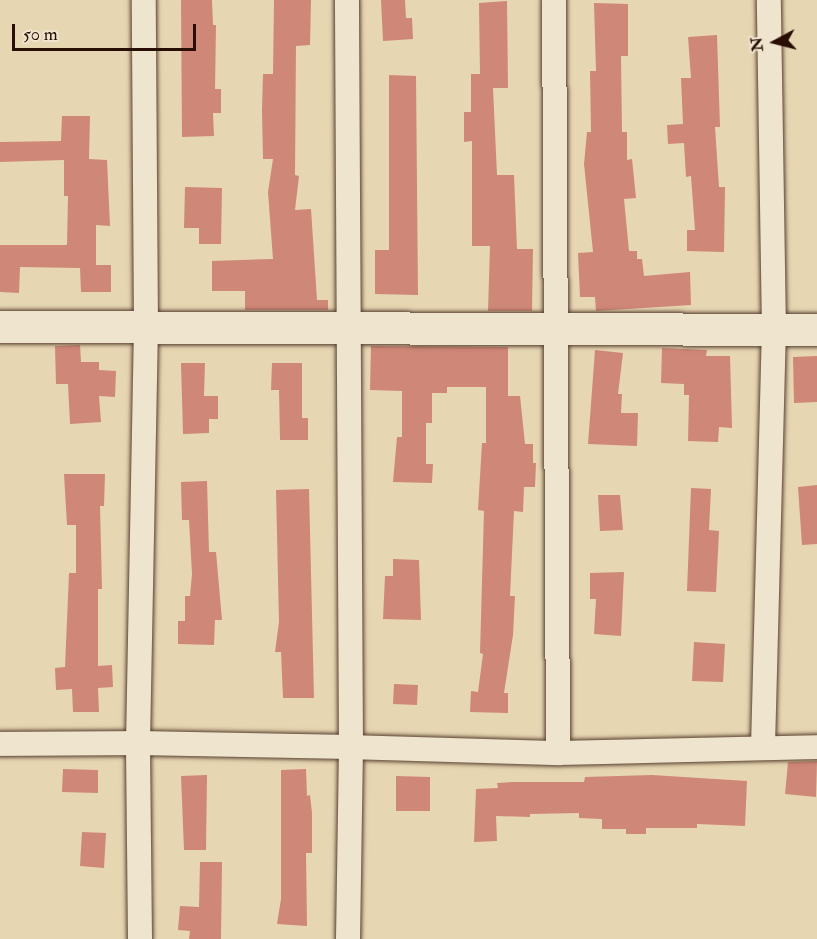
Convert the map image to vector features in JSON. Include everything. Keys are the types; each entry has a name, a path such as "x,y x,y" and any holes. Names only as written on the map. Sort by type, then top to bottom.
{"street":[{"path":"140,939 138,743 146,326 144,0"},
{"path":"347,0 351,747 348,939"},
{"path":"554,0 558,753"},
{"path":"763,747 774,331 769,0"},
{"path":"0,327 817,330"},
{"path":"0,744 138,743 558,753 817,747"}],"building":[{"path":"181,0 212,0 213,25 216,25 215,89 221,89 221,113 213,113 214,136 182,137"},
{"path":"274,0 311,0 310,45 296,46 295,175 299,176 295,210 311,209 317,300 328,300 328,310 245,310 245,291 212,291 212,261 273,259 268,192 273,159 263,159 262,111 263,74 273,74"},
{"path":"381,0 405,0 406,18 412,18 413,39 383,41"},
{"path":"507,1 508,88 493,88 497,175 514,175 517,249 533,249 532,311 488,311 490,246 472,246 472,141 464,142 464,112 471,112 471,74 480,74 479,3"},
{"path":"594,3 628,4 628,56 621,56 622,132 627,132 627,160 632,159 636,198 624,199 629,251 637,251 637,259 642,259 644,276 690,272 691,305 596,311 595,297 580,297 578,253 593,252 584,164 587,132 591,132 590,71 596,71"},
{"path":"717,35 720,127 715,127 719,187 725,187 724,252 687,251 687,230 695,230 691,176 686,177 684,143 668,144 667,125 683,124 681,78 691,78 688,37"},
{"path":"389,75 416,76 418,295 375,294 375,250 389,250"},
{"path":"62,116 90,116 89,159 107,160 110,226 96,225 96,265 111,265 111,292 81,292 80,268 20,267 19,293 0,292 0,245 67,245 68,196 64,196 64,160 0,162 0,142 61,141"},
{"path":"185,187 222,188 221,244 199,244 199,228 184,228"},
{"path":"80,345 81,362 99,362 99,370 116,371 115,397 99,396 101,422 70,424 68,384 56,384 55,346"},
{"path":"371,346 508,347 508,396 520,396 525,444 533,444 533,463 536,463 535,487 524,487 523,512 514,511 510,596 515,596 513,635 504,693 508,693 508,713 470,712 471,691 478,692 483,654 480,653 484,511 478,510 482,443 486,443 486,387 447,387 447,393 432,393 432,423 426,423 426,464 433,464 432,483 393,482 397,437 402,437 402,391 370,390"},
{"path":"662,348 707,350 706,356 730,356 732,428 719,427 718,442 688,441 689,395 684,395 684,384 661,383"},
{"path":"595,350 623,353 618,394 622,394 621,413 638,413 637,446 588,444"},
{"path":"817,356 817,402 794,403 793,357"},
{"path":"181,363 205,363 204,396 218,396 218,419 209,419 209,433 183,434"},
{"path":"272,363 302,363 302,418 308,418 308,440 280,440 279,390 271,390"},
{"path":"64,474 105,474 104,506 100,506 102,589 98,589 98,666 112,665 113,687 98,688 99,712 73,712 72,689 56,690 55,668 65,667 69,573 76,573 76,525 67,525"},
{"path":"207,481 209,552 216,552 222,620 215,620 214,645 178,644 178,621 185,621 185,596 190,596 192,574 189,520 182,520 181,482"},
{"path":"817,485 817,544 802,545 798,487"},
{"path":"691,488 711,489 709,530 719,531 716,592 687,591"},
{"path":"309,489 314,698 283,698 281,652 275,652 279,622 276,490"},
{"path":"598,495 620,495 623,530 600,531"},
{"path":"393,559 419,560 421,620 383,619 385,576 393,576"},
{"path":"624,572 621,636 594,634 596,599 590,599 590,573"},
{"path":"694,642 725,644 723,682 692,681"},
{"path":"394,684 418,685 417,705 393,704"},
{"path":"817,761 816,797 785,794 788,762"},
{"path":"63,769 98,770 98,793 62,792"},
{"path":"306,769 307,796 310,795 312,813 312,853 306,853 307,926 277,924 281,899 281,770"},
{"path":"207,775 206,850 184,850 181,776"},
{"path":"652,775 747,781 745,826 697,824 697,828 646,828 646,834 626,834 626,829 602,829 602,819 579,818 579,813 530,814 530,817 496,816 497,841 474,842 476,789 498,788 497,783 584,782 585,777"},
{"path":"396,776 430,777 430,811 396,811"},
{"path":"82,832 106,833 104,868 80,866"},
{"path":"200,862 222,862 221,939 189,939 190,931 178,930 180,906 199,907"}]}
